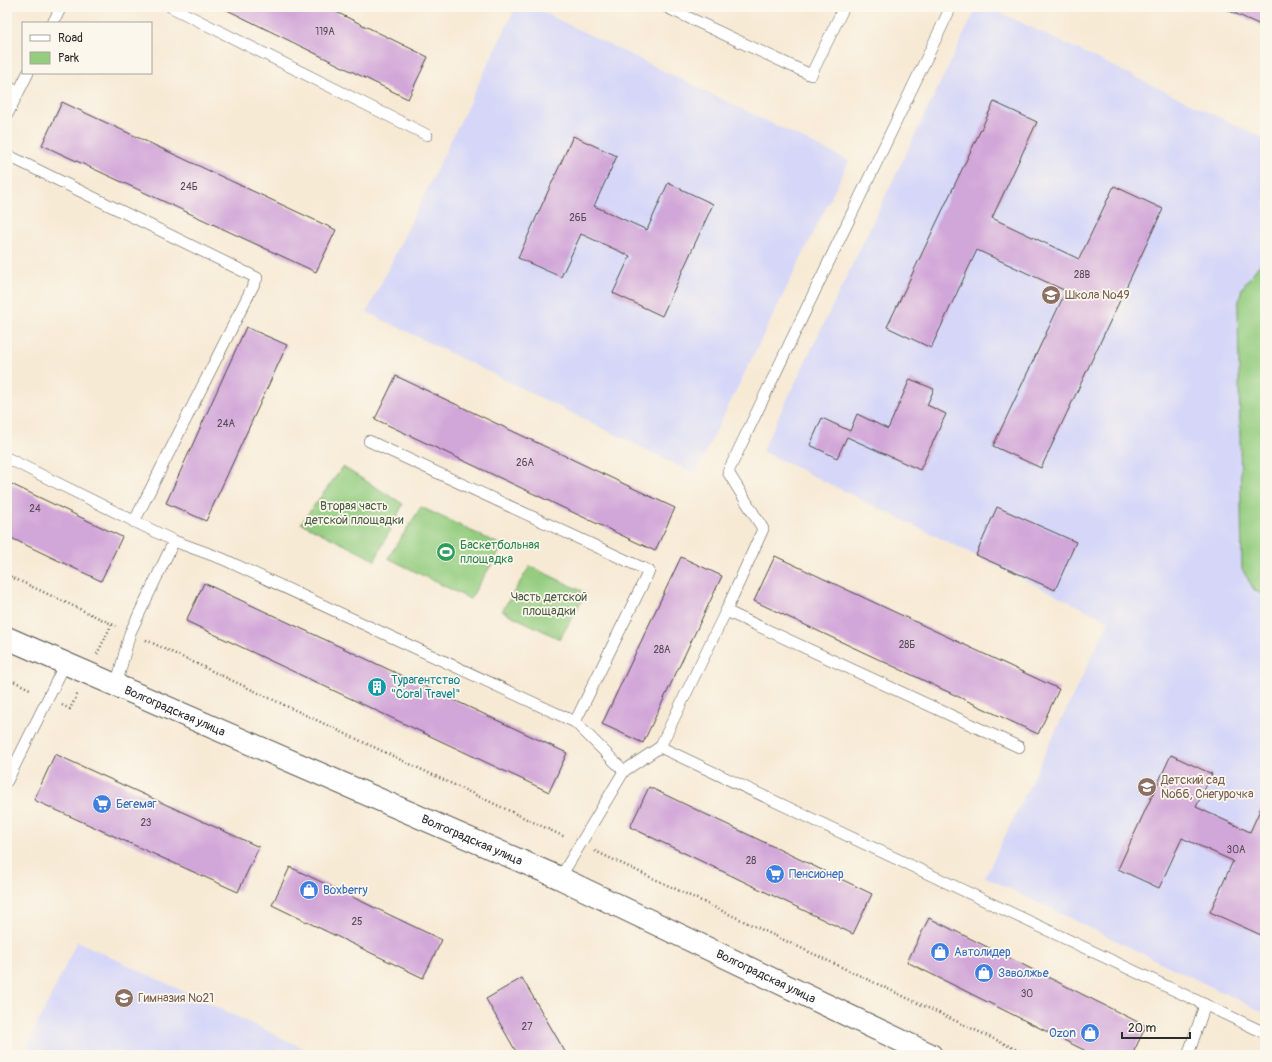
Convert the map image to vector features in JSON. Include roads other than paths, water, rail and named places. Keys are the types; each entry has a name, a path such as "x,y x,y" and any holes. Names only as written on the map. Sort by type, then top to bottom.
{"main road":[{"name":"Волгоградская улица","path":"7,638 560,878 931,1055"}],"lane":[{"path":"54,22 61,7"},
{"path":"171,7 427,135"},
{"path":"666,7 812,75 844,7"},
{"path":"560,878 624,771 660,747 726,611 763,529 728,472 951,7"},
{"path":"7,114 27,74"},
{"path":"7,86 18,92"},
{"path":"7,155 256,278 134,522"},
{"path":"368,441 649,571 575,722"},
{"path":"7,458 174,541 223,559 575,722 624,771"},
{"path":"116,686 130,633 174,541"},
{"path":"726,611 1019,747"},
{"path":"7,781 65,664"},
{"path":"660,747 1265,1033"},
{"path":"1188,1055 1205,1005"}],"place":[{"name":"Школа №49","path":"1051,295"},
{"name":"Баскетбольная площадка","path":"446,552"},
{"name":"Турагентство \"Coral Travel\"","path":"377,687"},
{"name":"Детский сад №66, Снегурочка","path":"1147,787"},
{"name":"Бегемаг","path":"102,804"},
{"name":"Пенсионер","path":"775,874"},
{"name":"Boxberry","path":"309,890"},
{"name":"Автолидер","path":"940,952"},
{"name":"Заволжье","path":"984,973"},
{"name":"Гимназия №21","path":"124,998"},
{"name":"Ozon","path":"1090,1033"}],"park label":[{"name":"Вторая часть детской площадки","path":"354,513"},
{"name":"Часть детской площадки","path":"549,604"}]}
